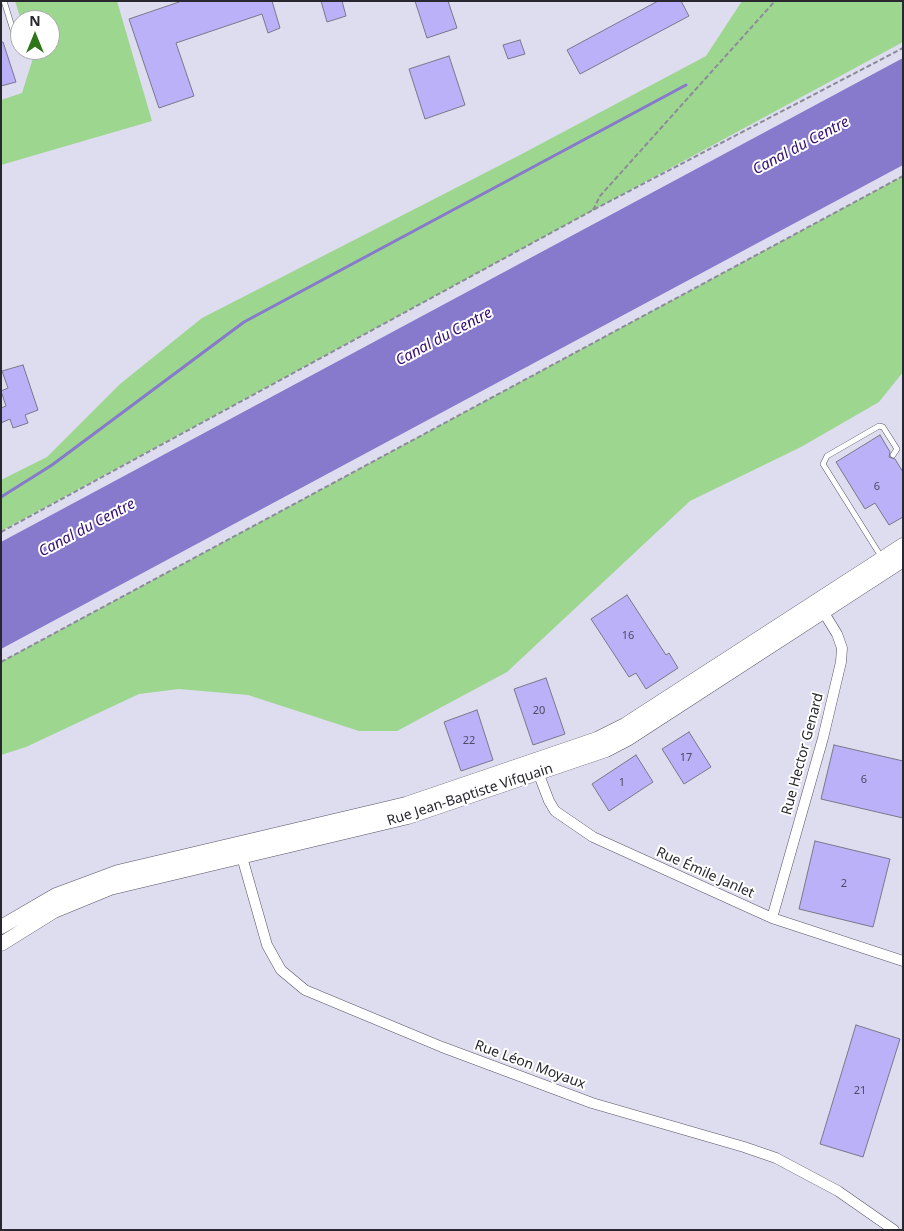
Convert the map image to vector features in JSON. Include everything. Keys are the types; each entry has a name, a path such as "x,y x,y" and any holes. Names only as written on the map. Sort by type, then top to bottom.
{"street":[{"name":"Rue Jean-Baptiste Vifquain","path":"1,928 56,895 118,872 408,817 536,768 618,745 820,606 882,558 903,545"},
{"name":"Rue Jean-Baptiste Vifquain","path":"820,606 903,560"},
{"name":"Rue Hector Genard","path":"772,918 823,738 841,662 842,648 837,634 820,606"},
{"name":"Rue Émile Janlet","path":"536,768 549,801 555,810 593,837 772,918 903,961"},
{"name":"Rue Jean-Baptiste Vifquain","path":"1,944 35,921 78,899 240,850"},
{"name":"Rue Léon Moyaux","path":"240,850 262,932 273,958 281,970 305,990 442,1047 592,1103 776,1158 838,1191 894,1230"}],"lane":[{"path":"4,1 10,20"},
{"path":"882,558 823,464 827,456 879,426 883,427 897,450 893,455"}],"path":[{"path":"593,210 600,196 775,1"},
{"path":"1,532 593,210 903,48"},
{"path":"1,662 903,176"}],"green space":[{"path":"15,1 117,1 152,121 1,165 1,100 22,93 32,60 60,60 60,10 18,10"},
{"path":"742,1 903,1 903,42 1,531 1,480 47,457 120,384 202,318 518,156 706,56"},
{"path":"903,176 903,372 879,402 801,447 690,501 507,672 397,731 359,731 248,695 179,689 139,694 26,747 1,755 1,662"}],"water":[{"name":"Canal du Centre","path":"903,58 903,165 1,649 1,542"}],"building":[{"path":"182,1 272,1 280,28 268,33 262,14 176,43 194,96 159,108 129,19"},
{"path":"321,1 342,1 346,16 327,22"},
{"path":"415,1 448,1 457,28 427,38"},
{"path":"658,1 681,1 689,16 580,74 567,50"},
{"path":"520,40 525,54 508,59 503,45"},
{"path":"1,42 3,42 16,82 1,86"},
{"path":"449,56 465,105 425,119 409,69"},
{"path":"23,365 38,410 25,415 28,423 13,428 10,419 1,423 1,408 6,406 1,391 8,388 2,371"},
{"path":"880,435 890,452 889,457 895,459 903,472 903,517 889,525 875,503 865,509 836,462"},
{"path":"627,595 666,655 669,653 678,668 646,689 636,673 629,677 591,619"},
{"path":"546,678 565,734 533,745 514,689"},
{"path":"477,710 493,760 461,771 444,722"},
{"path":"689,732 711,767 684,784 662,749"},
{"path":"834,745 903,761 903,818 821,799"},
{"path":"636,755 653,782 609,811 592,784"},
{"path":"815,841 890,859 873,927 799,909"},
{"path":"856,1025 900,1039 863,1157 820,1144"}],"waterway":[{"path":"1,497 52,465 244,322 686,85"}]}
